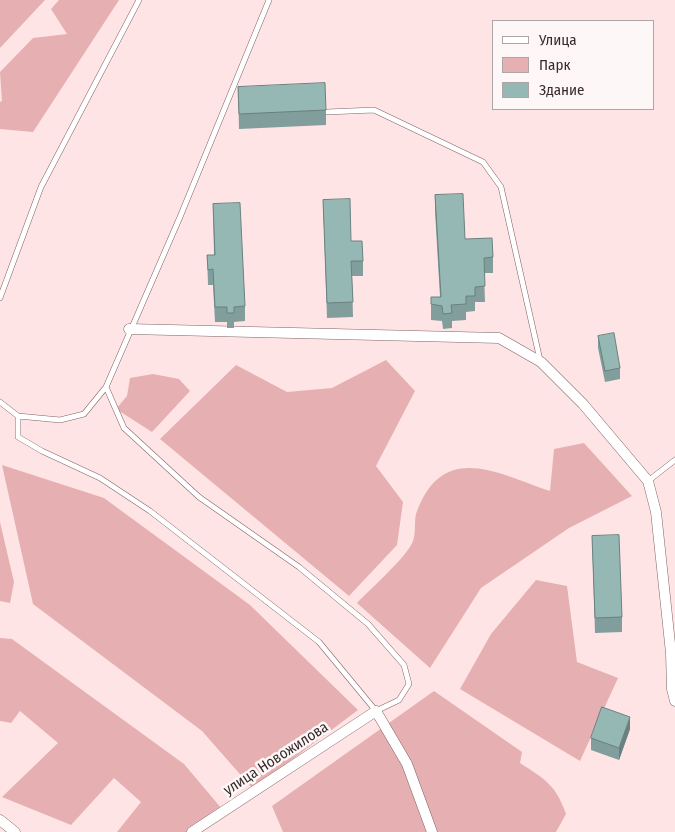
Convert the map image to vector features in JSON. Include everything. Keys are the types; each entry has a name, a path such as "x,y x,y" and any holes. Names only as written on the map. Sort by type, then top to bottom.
{"street":[{"path":"129,329 499,338 540,362 583,404 648,481 656,512 671,653 672,689 675,701"},
{"path":"376,711 407,764 432,832"},
{"name":"улица Новожилова","path":"192,832 376,711"},
{"path":"0,820 15,832"}],"lane":[{"path":"0,298 41,187 139,0"},
{"path":"0,402 18,416 60,420 84,414 106,387 129,329 180,217 269,0"},
{"path":"327,112 374,110 483,162 501,187 540,362"},
{"path":"18,416 18,437 42,451 100,478 150,511 319,642 376,711 399,700 410,684 404,665 368,624 299,567 199,497 124,428 106,387"},
{"path":"648,481 673,461 675,456"}],"green space":[{"path":"0,0 45,0 0,48"},
{"path":"59,0 119,0 33,132 0,129 0,102 2,101 0,72 33,38 67,34 51,9"},
{"path":"386,360 415,391 376,466 403,502 397,545 349,596 160,439 236,365 287,392 332,388"},
{"path":"153,374 179,379 190,391 152,432 116,409 127,396 130,378"},
{"path":"584,443 632,496 569,528 481,588 430,668 357,603 396,564 409,548 414,538 416,514 427,491 440,477 456,469 473,468 491,471 550,491 554,449"},
{"path":"2,465 104,498 250,605 358,710 253,789 202,731 33,604"},
{"path":"0,522 14,582 10,603 0,601"},
{"path":"536,580 567,586 577,662 618,678 580,761 460,689 491,634"},
{"path":"0,638 12,639 184,764 222,809 192,832 117,832 141,802 114,778 71,825 2,797 58,743 20,711 11,723 0,721"},
{"path":"434,691 522,752 520,763 549,784 562,804 566,814 556,832 283,832 272,806"}],"building":[{"path":"325,83 326,110 239,114 238,87"},
{"path":"463,194 465,239 492,238 493,257 484,258 485,286 475,287 475,296 466,296 466,304 451,305 452,313 443,314 442,306 431,304 431,297 441,297 435,195"},
{"path":"350,199 351,241 362,241 363,261 351,261 353,302 327,303 323,200"},
{"path":"240,203 245,306 234,307 234,313 227,313 227,307 215,307 213,269 208,270 207,255 215,255 213,204"},
{"path":"614,333 620,368 605,371 598,336"},
{"path":"619,535 622,617 595,618 592,536"},
{"path":"602,707 630,717 619,748 591,738"}]}
